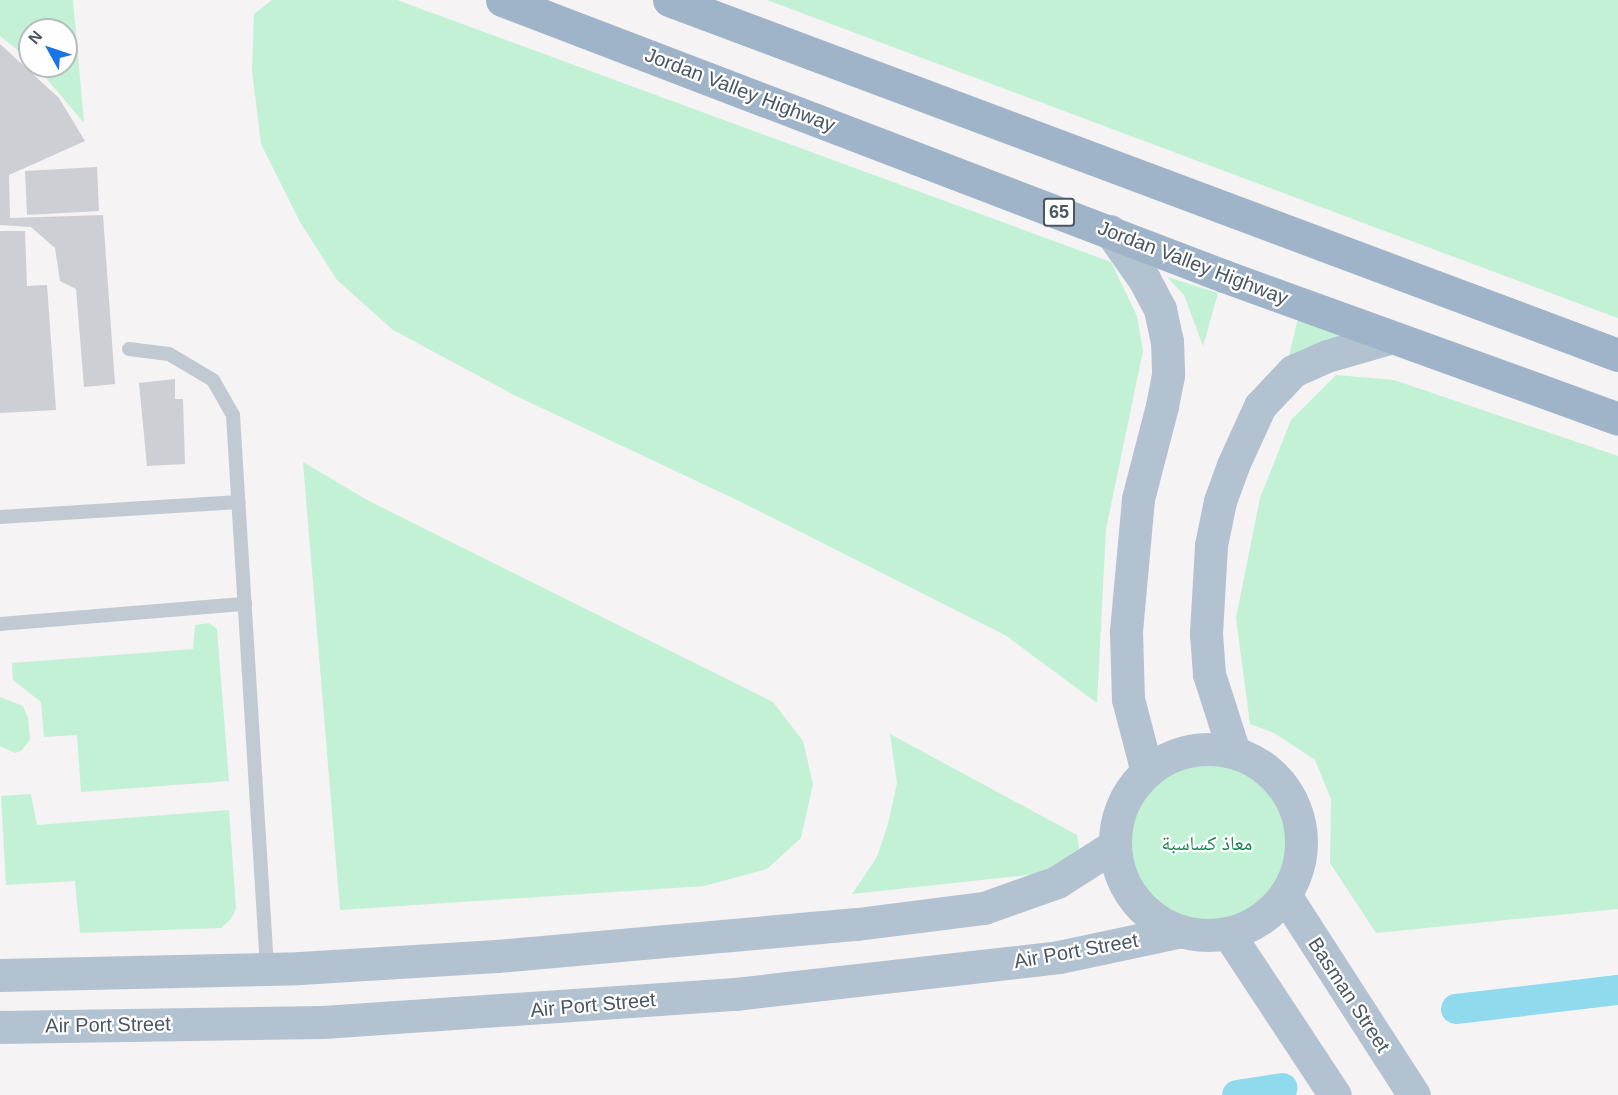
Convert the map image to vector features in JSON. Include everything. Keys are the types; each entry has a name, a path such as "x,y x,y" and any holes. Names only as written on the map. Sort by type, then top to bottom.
{"highway":[{"name":"Jordan Valley Highway","path":"502,0 1389,338 1618,419"},
{"path":"669,0 1618,355"}],"main road":[{"path":"1110,231 1160,309 1167,341 1168,375 1138,499 1126,632 1128,699 1147,772"},
{"path":"1234,752 1209,674 1206,633 1211,545 1220,501 1233,465 1260,406 1293,371 1327,356 1389,338"},
{"path":"1197,749 1234,752 1268,770 1282,784 1299,820 1300,859 1285,895 1263,916 1228,933 1204,935 1181,931 1163,924 1134,899 1118,864 1115,844 1118,818 1129,793 1147,772 1162,761 1197,749"},
{"path":"0,975 267,968 497,956 846,925 984,908 1057,882 1115,844"},
{"name":"Basman Street","path":"1285,895 1414,1095"},
{"name":"Air Port Street","path":"0,1027 323,1022 735,994 1059,957 1181,931"},
{"path":"1228,933 1335,1095"}],"lane":[{"path":"129,349 169,354 213,381 233,415 267,968"},
{"path":"0,517 238,502"},
{"path":"0,624 245,604"}],"green space":[{"path":"0,0 73,0 75,18 18,18 18,50 0,36"},
{"path":"272,0 397,0 1111,262 1137,316 1143,351 1106,529 1097,703 1005,635 741,502 514,395 393,330 337,280 300,222 261,144 252,71 254,14"},
{"path":"767,0 1618,0 1618,318 1604,313"},
{"path":"78,56 84,123 46,78 78,78"},
{"path":"1167,277 1218,293 1203,346 1184,295"},
{"path":"1298,318 1351,337 1287,364"},
{"path":"1336,375 1394,380 1618,456 1618,909 1376,933 1330,863 1331,799 1315,760 1274,733 1250,724 1236,618 1260,498 1291,420"},
{"path":"303,462 369,501 773,702 803,741 813,784 801,838 767,869 704,886 340,910"},
{"path":"209,623 217,629 229,781 81,792 77,735 44,737 41,702 13,680 12,663 193,649 195,625"},
{"path":"0,697 23,706 28,718 30,740 21,751 15,753 0,746"},
{"path":"890,734 1077,835 1079,847 1073,861 1056,872 852,894 877,857 888,824 897,783"},
{"name":"معاذ كساسبة","path":"1208,763 1224,764 1239,769 1253,776 1265,786 1275,798 1282,812 1287,827 1287,859 1282,874 1275,888 1265,900 1253,910 1239,917 1224,922 1208,923 1192,922 1177,917 1163,910 1151,900 1141,888 1134,874 1129,859 1128,843 1129,827 1134,812 1141,798 1151,786 1163,776 1177,769 1192,764"},
{"path":"31,794 37,825 229,810 236,908 231,919 221,928 80,933 75,881 6,885 1,796"}],"building":[{"path":"0,44 18,60 18,78 37,78 59,98 85,141 9,175 10,218 103,215 115,384 84,387 76,289 60,281 55,248 31,227 0,225"},
{"path":"97,167 99,211 27,215 25,171"},
{"path":"0,231 25,231 27,286 47,285 56,410 0,413"},
{"path":"175,379 175,399 183,399 185,464 147,466 139,383"}],"waterway":[{"path":"1456,1009 1618,990"},
{"path":"1237,1095 1282,1088"}]}
